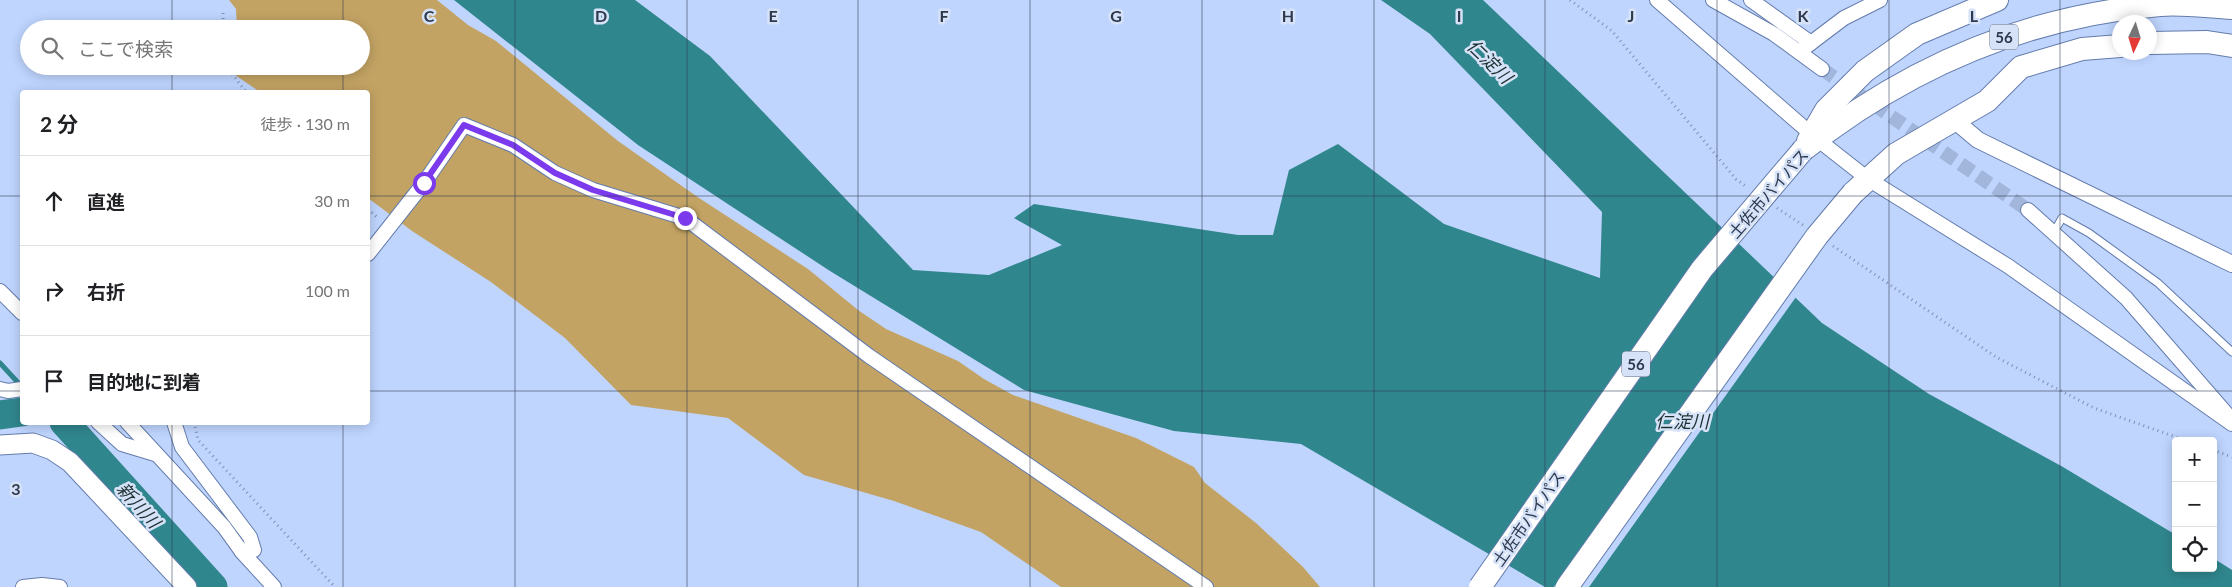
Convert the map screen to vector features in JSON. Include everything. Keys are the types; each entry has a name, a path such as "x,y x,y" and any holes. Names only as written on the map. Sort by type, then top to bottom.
{"highway":[{"path":"1811,141 1826,110 1865,71 1917,34 1997,0"},
{"name":"土佐市バイパス","path":"1480,587 1702,269 1811,141 1925,70 2016,32 2072,17 2162,5 2232,8"},
{"path":"2157,43 2207,42 2232,46"},
{"name":"56","path":"1567,587 1817,236 1861,186 1896,154 1953,119 1987,101 2021,67 2082,49 2112,47"}],"main road":[{"path":"0,445 33,443 52,450 70,462 188,587"}],"street":[{"path":"1657,0 1861,186 2008,266 2232,424"},
{"path":"1713,0 1774,34 1822,69"},
{"path":"1751,0 1811,43"},
{"path":"1799,52 1844,18 1880,0"},
{"path":"1953,119 1978,140 2232,264"},
{"path":"370,251 424,183 464,125 513,145 555,173 593,190 685,218 869,356 1206,587"},
{"path":"2028,210 2126,298 2232,419"},
{"path":"0,291 20,310"},
{"path":"0,389 8,391 20,389"},
{"path":"101,425 122,444 156,454"},
{"path":"130,425 224,527 242,552 274,587"},
{"path":"175,425 182,447 250,537 254,550 242,552"},
{"path":"23,587 42,585 60,587"}],"lane":[{"path":"2054,232 2062,218 2089,233 2158,283 2232,352"}],"path":[{"path":"223,13 223,20"},
{"path":"233,75 244,90"},
{"path":"1996,357 2094,408 2176,437"},
{"path":"195,425 198,440 335,587"},
{"path":"2217,451 2232,457"}],"shaded area":[{"path":"229,0 437,0 468,25 496,41 618,141 699,198 808,269 858,310 886,329 958,361 984,379 1013,395 1136,438 1194,467 1205,483 1256,523 1303,567 1320,587 1061,587 981,532 894,501 804,475 728,418 631,405 565,338 491,282 412,231 370,200 370,90 257,90 235,75 370,75 370,20 237,20 236,9"}],"water":[{"name":"仁淀川","path":"454,0 635,0 710,56 913,270 989,275 1062,245 1014,218 1034,204 1238,235 1273,235 1289,170 1338,144 1444,224 1600,278 1602,212 1430,34 1381,0 1483,0 1822,323 1929,394 2063,467 2172,533 2172,572 2217,572 2217,561 2232,570 2232,587 1545,587 1301,444 1174,431 1024,390 830,271 638,145"}],"pier":[{"path":"1776,277 1796,297 1589,587 1554,587"}],"waterway":[{"path":"0,363 20,385"},
{"name":"新川川","path":"0,415 20,412"},
{"name":"新川川","path":"67,425 213,587"}],"tunnel":[{"path":"1822,69 2028,210"}],"route":[{"path":"424,183 464,125 513,145 555,173 593,190 651,206 685,218"}]}
